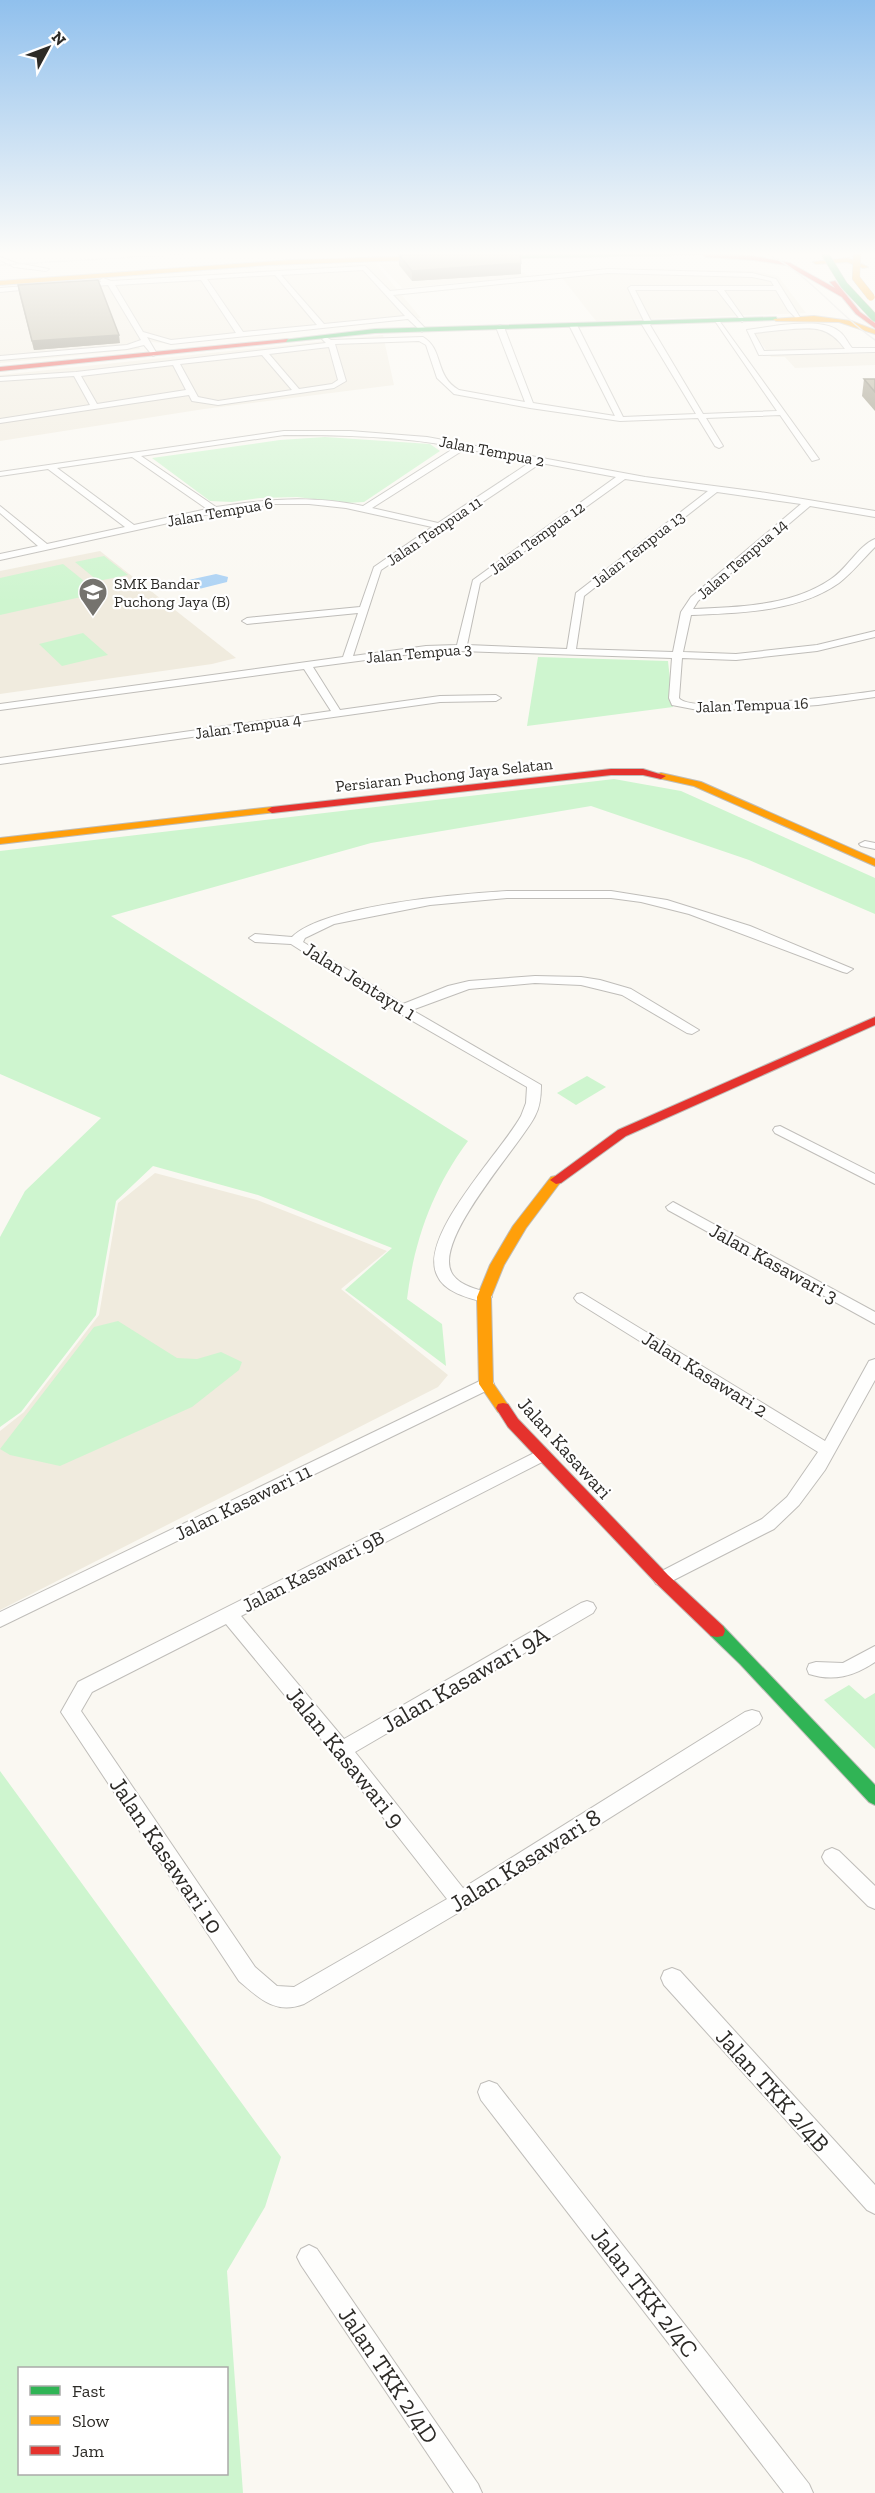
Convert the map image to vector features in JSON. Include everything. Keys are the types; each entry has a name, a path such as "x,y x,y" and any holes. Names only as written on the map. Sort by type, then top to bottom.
{"main road":[{"path":"11,370 37,370"},
{"name":"Persiaran Puchong Jaya Selatan","path":"0,828 625,762 683,767 710,776 872,846"},
{"name":"Persiaran Puchong Jaya Selatan","path":"0,841 611,772 643,772 697,784 875,863"},
{"path":"486,1384 484,1297 497,1265 520,1226 554,1182 622,1133 875,1021"},
{"name":"Jalan Kasawari","path":"486,1384 513,1423 542,1455 662,1579 746,1659 875,1797"}],"street":[{"path":"0,380 25,372 76,374 92,370"},
{"path":"182,370 191,392 199,400 218,403 334,386 342,381 338,370"},
{"path":"279,370 297,391"},
{"path":"437,370 441,382 446,388 457,392 530,406 620,418 782,413"},
{"path":"516,370 530,406"},
{"path":"596,370 620,418"},
{"path":"675,370 719,446"},
{"path":"752,370 815,459"},
{"path":"76,374 94,407"},
{"path":"0,421 191,392"},
{"name":"Jalan Tempua 2","path":"0,474 284,433 408,436 624,476 875,514"},
{"path":"365,509 463,446"},
{"path":"133,454 214,510"},
{"name":"Jalan Tempua 11","path":"347,660 377,569 540,460"},
{"path":"49,466 132,528"},
{"name":"Jalan Tempua 12","path":"460,648 476,582 624,476"},
{"name":"Jalan Tempua 13","path":"571,653 579,595 714,490"},
{"name":"Jalan Tempua 6","path":"0,557 214,510 290,501 326,502 441,526"},
{"name":"Jalan Tempua 14","path":"679,657 680,627 694,599 808,503"},
{"path":"0,509 45,547"},
{"path":"686,612 770,605 818,590 834,582 875,542"},
{"path":"247,621 362,610"},
{"name":"Jalan Tempua 3","path":"0,707 307,665 460,648 679,657 764,656 834,645 875,634"},
{"name":"Jalan Tempua 16","path":"679,657 674,698 676,703 681,705 752,707 813,704 875,694"},
{"path":"307,665 338,712"},
{"name":"Jalan Tempua 4","path":"0,761 440,699 496,698"},
{"name":"Jalan Jentayu 1","path":"484,1297 459,1289 443,1274 440,1263 447,1235 484,1176 527,1119 535,1095 534,1085 402,1009 296,940 315,927 395,905 463,896 586,894 639,897 678,906 847,969"},
{"path":"255,938 296,940"},
{"path":"402,1009 454,989 488,983 577,980 601,983 620,989 692,1030"},
{"path":"780,1130 875,1180"},
{"name":"Jalan Kasawari 3","path":"673,1207 875,1319"},
{"name":"Jalan Kasawari 2","path":"582,1298 827,1450"},
{"path":"662,1579 768,1524 793,1501 827,1450 875,1365"},
{"name":"Jalan Kasawari 11","path":"0,1620 486,1384"},
{"name":"Jalan Kasawari 9B","path":"85,1687 542,1455"},
{"name":"Jalan Kasawari 9A","path":"342,1750 587,1608"},
{"name":"Jalan Kasawari 9","path":"229,1614 342,1750 461,1901"},
{"path":"816,1669 833,1673 852,1667 875,1653"},
{"name":"Jalan Kasawari 10","path":"85,1687 71,1712 240,1965 258,1986 273,1995 296,1997"},
{"name":"Jalan Kasawari 8","path":"296,1997 461,1901 752,1718"},
{"path":"832,1857 875,1900"},
{"name":"Jalan TKK 2/4B","path":"672,1978 875,2202"},
{"name":"Jalan TKK 2/4C","path":"489,2092 800,2493"},
{"name":"Jalan TKK 2/4D","path":"309,2257 469,2493"}],"shaded area":[{"path":"45,370 391,370 394,385 204,409 0,441 0,375"},
{"name":"SMK Bandar Puchong Jaya (B)","path":"100,551 236,658 212,664 0,694 0,571"},
{"path":"155,1173 257,1200 387,1251 341,1289 448,1375 438,1387 0,1610 0,1431 24,1412 99,1315 118,1203"}],"green space":[{"path":"325,437 430,444 440,451 364,502 346,503 297,497 260,498 232,502 210,501 152,458 280,440"},
{"path":"104,556 128,575 98,581 75,562"},
{"path":"63,564 99,593 0,615 0,578"},
{"path":"83,633 108,655 62,666 39,644"},
{"path":"538,657 668,661 673,707 527,726"},
{"path":"614,779 681,791 875,878 875,914 749,860 591,806 371,843 111,916 468,1141 445,1177 427,1216 415,1256 407,1299 442,1324 446,1366 345,1290 392,1248 258,1195 153,1166 116,1201 96,1315 21,1412 0,1427 0,1237 25,1191 101,1118 0,1074 0,851"},
{"path":"587,1076 606,1087 576,1105 557,1093"},
{"path":"118,1321 177,1358 197,1359 221,1352 242,1362 239,1370 192,1407 60,1466 10,1455 0,1449 94,1327"},
{"path":"849,1685 865,1699 875,1693 875,1749 824,1700"},
{"path":"0,1771 281,2157 265,2207 227,2271 243,2493 0,2493"}],"water":[{"path":"216,574 228,577 227,582 195,590 184,581"}],"building":[{"path":"864,379 875,379 875,392"}],"traffic: fast":[{"path":"717,1631 875,1797"}],"traffic: slow":[{"path":"661,776 697,784 875,863"},
{"path":"0,841 272,810"},
{"path":"503,1408 486,1384 484,1297 497,1265 520,1226 556,1180"}],"traffic: jam":[{"path":"272,810 611,772 643,772 661,776"},
{"path":"556,1180 622,1133 875,1021"},
{"path":"503,1408 513,1423 662,1579 717,1631"}],"place":[{"name":"SMK Bandar Puchong Jaya (B)","path":"93,618"}]}
